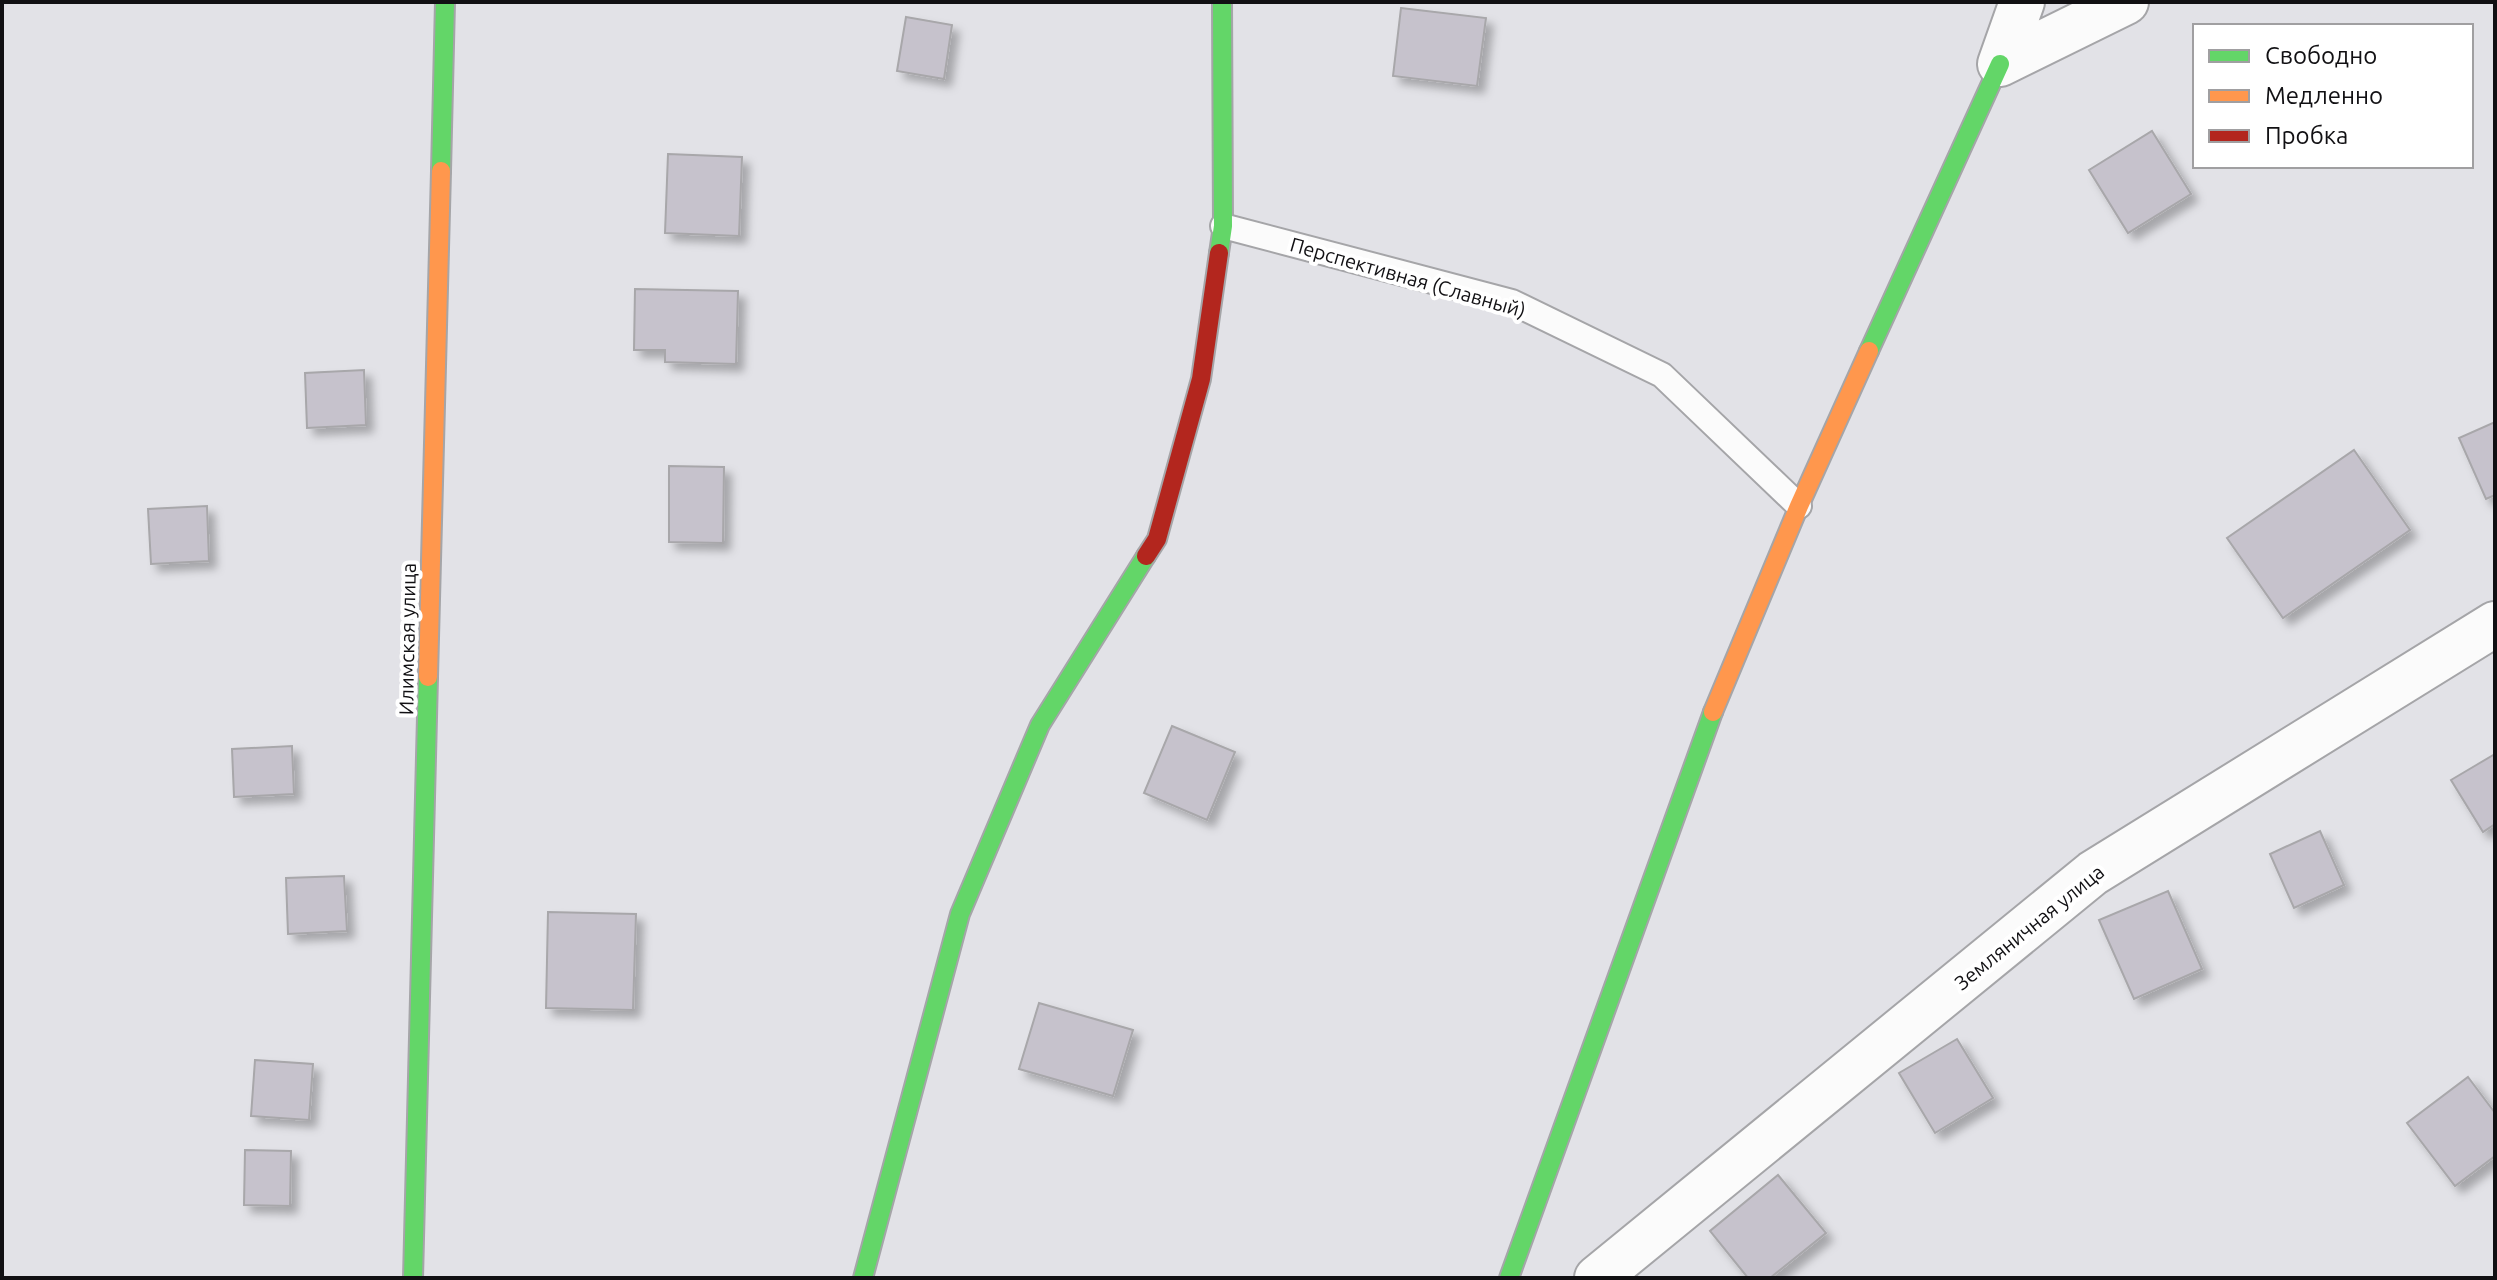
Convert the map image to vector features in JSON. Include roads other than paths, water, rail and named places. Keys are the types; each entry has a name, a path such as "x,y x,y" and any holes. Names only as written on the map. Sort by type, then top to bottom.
{"street":[{"name":"Илимская улица","path":"413,1278 445,2"},
{"path":"863,1278 960,914 1040,725 1157,539 1201,379 1223,226 1222,2"},
{"path":"1509,1278 1705,732 1799,506 2000,64 2022,2"},
{"path":"2000,64 2126,2"},
{"name":"Земляничная улица","path":"1597,1278 2093,873 2495,624"}],"lane":[{"name":"Перспективная (Славный)","path":"1223,226 1512,302 1662,375 1799,506"}]}
